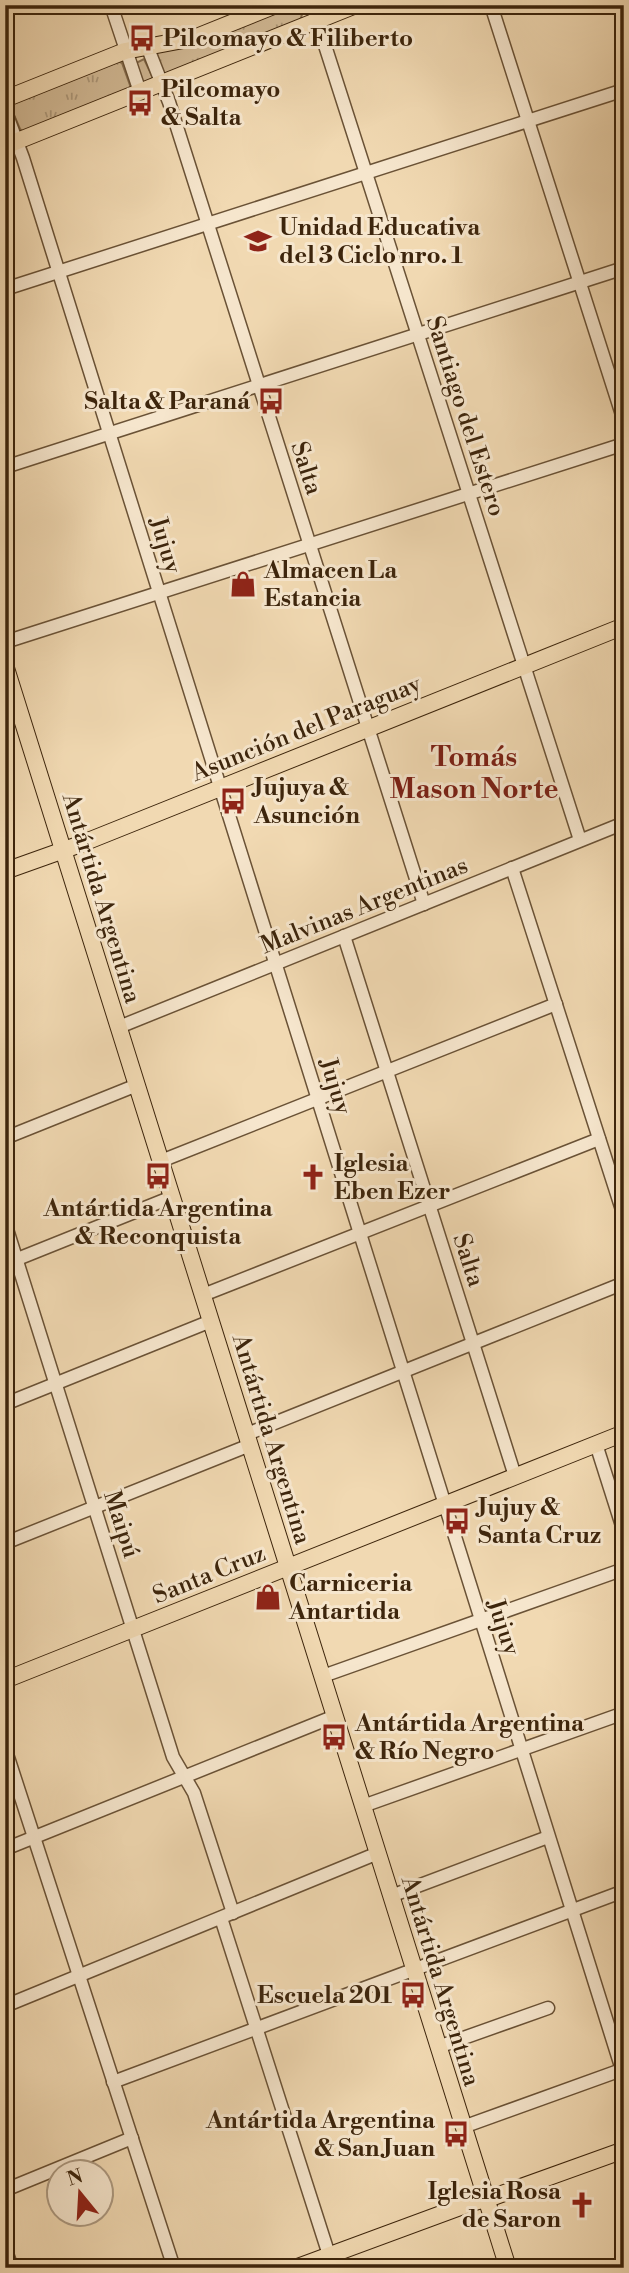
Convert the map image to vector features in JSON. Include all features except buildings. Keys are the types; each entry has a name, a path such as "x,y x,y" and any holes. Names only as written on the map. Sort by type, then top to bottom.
{"main road":[{"path":"5,99 125,51 194,38 276,5"},
{"path":"11,144 162,83 315,13 356,5"},
{"name":"Asunción del Paraguay","path":"5,872 624,626"},
{"name":"Antártida Argentina","path":"5,665 508,2268"},
{"name":"Santa Cruz","path":"5,1680 624,1433"},
{"path":"295,2268 336,2258 486,2199 624,2150"}],"street":[{"path":"111,5 140,92"},
{"path":"491,5 624,421"},
{"name":"Santiago del Estero","path":"315,13 580,840"},
{"name":"Salta","path":"147,46 162,83 208,225 424,904"},
{"path":"5,289 624,90"},
{"name":"Jujuy","path":"5,110 11,144 59,272 623,2072"},
{"path":"5,467 624,268"},
{"path":"5,642 624,444"},
{"name":"Malvinas Argentinas","path":"119,1027 624,823"},
{"path":"512,868 624,1216"},
{"name":"Salta","path":"344,936 515,1476"},
{"path":"161,1161 556,1004"},
{"path":"5,1138 137,1085"},
{"path":"203,1295 599,1139"},
{"path":"11,1262 172,1197"},
{"name":"Maipú","path":"5,1223 11,1262 56,1383 173,1757 194,1793 257,2028 336,2258"},
{"path":"5,1544 95,1508 404,1371 624,1283"},
{"path":"5,1404 211,1321"},
{"path":"596,1444 624,1532"},
{"path":"323,1676 624,1569"},
{"path":"363,1806 624,1713"},
{"path":"5,1849 335,1716"},
{"path":"5,1748 174,2268"},
{"path":"391,1896 548,1837"},
{"path":"5,2006 378,1853"},
{"path":"113,2082 624,1891"},
{"path":"438,2047 548,2008"},
{"path":"463,2127 623,2072"},
{"path":"5,2190 132,2138"},
{"path":"5,2248 12,2268"}],"green space":[{"path":"298,6 303,11 300,21 163,73 157,52 204,42"},
{"path":"144,59 153,78 145,83 142,82 136,63"},
{"path":"118,61 122,63 131,88 24,132 20,129 11,108 14,103"}],"place":[{"name":"Pilcomayo & Filiberto","path":"142,38"},
{"name":"Pilcomayo & Salta","path":"140,103"},
{"name":"Unidad Educativa del 3 Ciclo nro. 1","path":"258,241"},
{"name":"Salta & Paraná","path":"271,401"},
{"name":"Almacen La Estancia","path":"243,584"},
{"name":"Jujuya & Asunción","path":"233,801"},
{"name":"Antártida Argentina & Reconquista","path":"158,1176"},
{"name":"Iglesia Eben Ezer","path":"313,1177"},
{"name":"Jujuy & Santa Cruz","path":"457,1521"},
{"name":"Carniceria Antartida","path":"268,1597"},
{"name":"Antártida Argentina & Río Negro","path":"334,1737"},
{"name":"Escuela 201","path":"413,1995"},
{"name":"Antártida Argentina & San Juan","path":"456,2134"},
{"name":"Iglesia Rosa de Saron","path":"582,2205"}],"district":[{"name":"Tomás Mason Norte","path":"474,772"}]}
